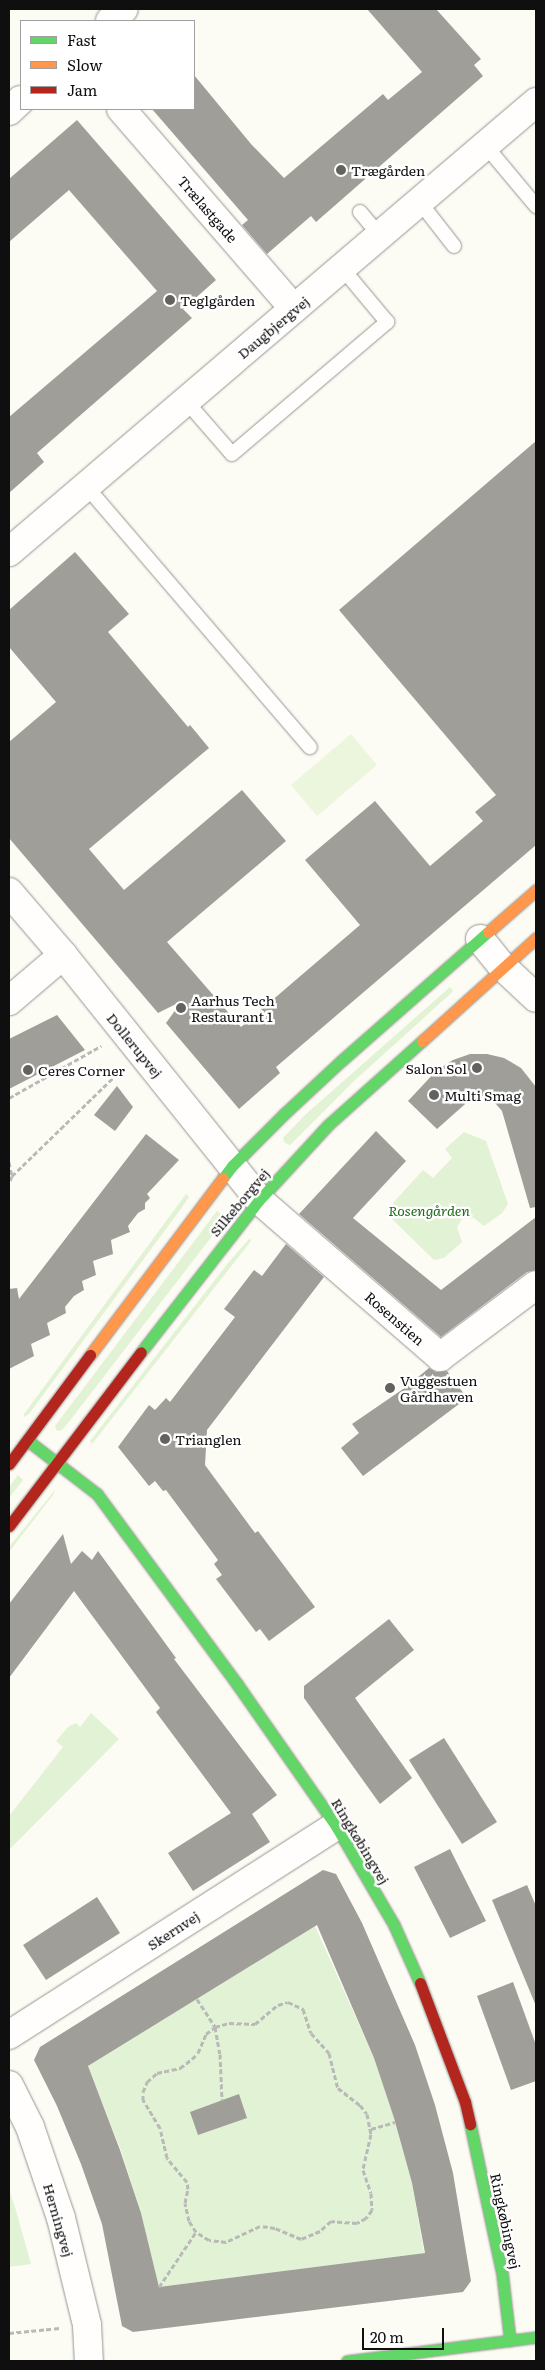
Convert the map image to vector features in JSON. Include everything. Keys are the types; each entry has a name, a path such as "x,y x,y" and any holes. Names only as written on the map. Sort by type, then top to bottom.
{"street":[{"path":"111,20 124,9"},
{"path":"9,111 20,101"},
{"name":"Daugbjergvej","path":"9,549 86,486 536,102"},
{"name":"Trælastgade","path":"122,110 294,309"},
{"name":"Silkeborgvej","path":"9,1464 232,1166 334,1067 536,890"},
{"name":"Dollerupvej","path":"9,892 63,955 259,1200"},
{"name":"Silkeborgvej","path":"9,1526 222,1245 259,1200 328,1125 536,938"},
{"path":"480,939 503,967 536,998"},
{"path":"9,1001 63,955"},
{"name":"Rosenstien","path":"259,1200 440,1357 536,1285"},
{"name":"Ringkøbingvej","path":"27,1440 97,1494 236,1684 336,1826 394,1925 436,2023 465,2102 502,2273 510,2340"},
{"name":"Skernvej","path":"9,2035 336,1826"},
{"name":"Herningvej","path":"9,2085 30,2126 61,2218 86,2325 90,2361"},
{"path":"347,2361 465,2354 510,2340 536,2337"}],"lane":[{"path":"485,145 536,206"},
{"path":"419,201 454,246"},
{"path":"360,212 380,236"},
{"path":"186,401 232,454 240,448 387,322 342,268"},
{"path":"86,486 310,747"}],"path":[{"path":"9,1098 133,1042"},
{"path":"9,1183 12,1176 133,1042"},
{"path":"9,1162 12,1176"},
{"path":"196,1999 215,2027 220,2054 222,2100"},
{"path":"288,2002 299,2006 307,2015 310,2033 329,2053 338,2088 364,2109 371,2129 363,2170 371,2193 373,2208 370,2214 361,2221 352,2224 331,2221 320,2231 301,2239 268,2226 260,2226 226,2242 209,2240 196,2232 189,2221 186,2210 187,2182 167,2158 160,2128 142,2097 144,2088 152,2077 162,2070 175,2069 187,2064 198,2054 206,2034 215,2027 229,2023 255,2024 278,2005 288,2002"},
{"path":"371,2129 395,2122"},
{"path":"159,2287 196,2232"},
{"path":"9,2333 86,2325"}],"green space":[{"path":"351,734 377,765 317,816 291,785"},
{"path":"450,987 453,991 448,996 354,1081 290,1145 285,1143 283,1138 305,1115"},
{"name":"Rosengården","path":"464,1132 486,1141 508,1204 502,1213 484,1226 474,1218 462,1219 457,1227 462,1242 444,1258 434,1260 392,1219 393,1203 423,1170 433,1178 452,1158 445,1149"},
{"path":"186,1194 189,1197 180,1210 29,1414 24,1417 24,1414"},
{"path":"217,1211 226,1218 68,1423 62,1430 57,1431 55,1426"},
{"path":"250,1238 251,1241 92,1444 90,1441 228,1263"},
{"path":"18,1475 23,1480 9,1498 9,1487"},
{"path":"55,1490 53,1495 9,1552 9,1547"},
{"path":"91,1713 119,1739 9,1850 9,1816 63,1747 56,1741 69,1726 76,1723 80,1727"},
{"path":"315,1926 374,2058 394,2118 412,2183 424,2253 159,2287 141,2213 121,2150 95,2085 85,2068"},
{"path":"9,2190 15,2207 31,2264 9,2267"}],"building":[{"name":"Trægården","path":"367,9 436,9 481,59 474,65 483,76 316,222 311,216 267,254 242,225 248,220 153,110 195,110 195,76 251,144 284,178 383,94 388,100 422,72"},
{"name":"Teglgården","path":"77,120 216,280 183,309 192,318 37,453 44,462 9,493 9,417 157,291 69,190 9,242 9,179"},
{"path":"536,441 536,845 276,1067 280,1073 239,1109 166,1023 182,1001 158,1013 9,838 9,742 56,702 9,647 9,610 75,552 129,614 108,632 188,727 190,725 209,748 89,849 124,890 242,790 286,841 167,942 241,1027 360,925 305,860 375,801 430,866 483,821 475,812 496,795 339,610"},
{"name":"Ceres Corner","path":"57,1015 85,1050 9,1089 9,1039"},
{"path":"470,1054 487,1054 504,1058 521,1068 536,1087 536,1207 530,1208 502,1111 496,1104 488,1098 473,1097 437,1129 408,1101 436,1071 453,1060"},
{"path":"117,1086 133,1107 115,1131 94,1115"},
{"path":"376,1131 406,1161 353,1218 441,1290 536,1217 536,1270 527,1272 441,1337 299,1214"},
{"path":"146,1134 179,1160 147,1194 150,1198 145,1203 145,1209 138,1213 128,1226 130,1232 111,1240 113,1254 93,1261 96,1275 82,1281 84,1290 74,1296 65,1307 66,1313 47,1323 50,1335 31,1344 34,1356 9,1369 9,1289 17,1288 19,1299"},
{"path":"286,1244 324,1277 207,1430 205,1465 255,1533 258,1531 315,1607 269,1641 260,1629 256,1632 216,1579 222,1575 214,1564 218,1560 166,1490 163,1491 155,1481 149,1486 118,1447 149,1405 155,1410 166,1398 170,1402 235,1317 224,1309 254,1270 262,1276"},
{"path":"429,1368 436,1372 447,1371 467,1398 363,1476 341,1448 359,1433 352,1424 406,1387"},
{"path":"63,1534 71,1564 82,1551 92,1560 98,1551 176,1658 174,1659 277,1795 252,1814 270,1842 193,1891 168,1853 231,1813 156,1712 160,1708 74,1591 9,1678 9,1604"},
{"path":"389,1619 414,1650 355,1698 412,1778 380,1804 304,1698 304,1686"},
{"path":"444,1738 497,1822 462,1844 409,1760"},
{"path":"450,1849 486,1921 450,1938 414,1867"},
{"path":"323,1870 336,1874 362,1923 415,2045 435,2105 453,2173 471,2281 463,2292 133,2332 122,2326 102,2224 81,2164 57,2106 34,2060 40,2047","holes":["317,1925 374,2058 394,2118 412,2183 425,2253 159,2287 141,2213 120,2150 88,2066"]},
{"path":"527,1885 536,1906 536,2006 492,1900"},
{"path":"97,1897 120,1933 46,1980 23,1945"},
{"path":"513,1982 536,2045 536,2081 511,2090 477,1996"},
{"path":"239,2094 247,2118 198,2135 190,2112"}],"traffic: fast":[{"path":"223,1178 232,1166 285,1113 341,1061 488,932"},
{"path":"141,1352 259,1200 328,1125 422,1041"},
{"path":"27,1440 97,1494 237,1684 336,1826 394,1925 420,1983"},
{"path":"470,2124 502,2273 510,2341"},
{"path":"347,2361 536,2337"}],"traffic: slow":[{"path":"488,932 536,890"},
{"path":"422,1041 536,938"},
{"path":"90,1355 223,1178"}],"traffic: jam":[{"path":"9,1526 141,1352"},
{"path":"9,1464 90,1355"},
{"path":"420,1983 465,2102 470,2124"}],"place":[{"name":"Trægården","path":"341,170"},
{"name":"Teglgården","path":"170,300"},
{"name":"Aarhus Tech Restaurant 1","path":"181,1008"},
{"name":"Salon Sol","path":"477,1068"},
{"name":"Ceres Corner","path":"28,1070"},
{"name":"Multi Smag","path":"434,1095"},
{"name":"Vuggestuen Gårdhaven","path":"390,1388"},
{"name":"Trianglen","path":"165,1439"}]}
